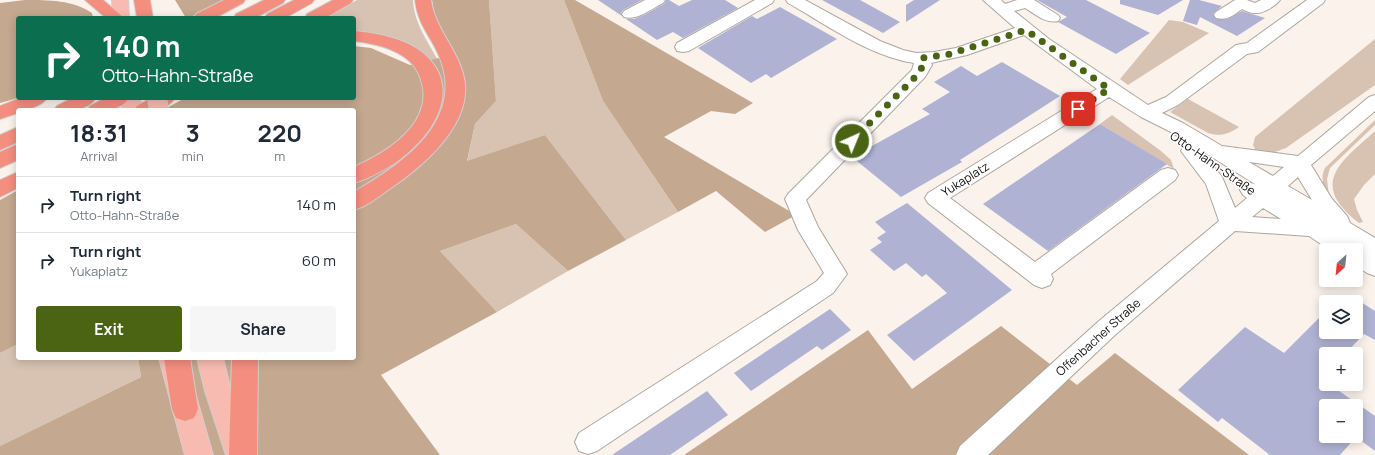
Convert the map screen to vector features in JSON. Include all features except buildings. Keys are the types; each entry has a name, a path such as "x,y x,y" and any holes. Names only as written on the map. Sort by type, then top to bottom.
{"highway":[{"path":"93,0 113,16"},
{"path":"142,0 146,16"},
{"path":"206,16 237,0"},
{"path":"246,16 277,0"},
{"path":"276,16 306,0"},
{"path":"316,16 345,0"},
{"path":"356,201 392,177 423,152 443,127 453,105 456,87 453,70 446,53 428,23 423,8 423,0"},
{"path":"356,36 387,42 410,52 420,60 426,68 431,76 433,86 433,99 430,111 424,124 414,136 384,160 356,175"},
{"path":"0,113 33,100"},
{"path":"22,108 39,100"},
{"path":"68,108 83,100"},
{"path":"101,108 116,100"},
{"path":"148,108 162,100"},
{"path":"0,120 16,111"},
{"path":"0,143 16,135"},
{"path":"0,161 16,152"},
{"path":"0,189 16,180"},
{"path":"177,360 185,409"},
{"path":"242,455 245,360"}],"main road":[{"path":"120,0 121,16"},
{"path":"146,0 146,16"},
{"path":"173,360 199,455"},
{"path":"210,360 218,391 242,455"}],"street":[{"path":"630,14 657,0"},
{"path":"683,47 766,0"},
{"path":"794,0 888,51 922,58 950,54 1026,30"},
{"path":"1222,15 1241,3 1256,9 1272,0"},
{"path":"1147,113 1172,100 1242,49 1252,48 1317,0"},
{"path":"996,4 1017,6 1026,2 1052,18"},
{"name":"Otto-Hahn-Straße","path":"996,4 1026,30 1109,89 1147,113 1176,127 1214,150 1267,192"},
{"path":"588,442 825,287 836,274 809,230 795,199 919,73 923,65 922,58"},
{"name":"Yukaplatz","path":"1109,89 935,198 1039,277 1168,175"},
{"name":"Offenbacher Straße","path":"969,455 1107,328 1375,101"},
{"name":"Otto-Hahn-Straße","path":"1147,113 1191,151 1267,192"},
{"name":"Otto-Hahn-Straße","path":"1214,150 1251,157 1300,163"},
{"path":"1191,151 1215,182 1230,223 1312,230 1375,248"},
{"path":"1300,163 1347,241"},
{"path":"1267,192 1347,241"},
{"path":"1267,192 1312,230"},
{"path":"1363,260 1375,267"}],"shaded area":[{"path":"25,0 69,3 85,9 92,13 93,16 16,16 16,99 0,103 0,3"},
{"path":"175,0 223,0 193,16 185,16"},
{"path":"357,0 413,0 419,25 440,64 431,65 356,34 356,16 328,16"},
{"path":"432,0 489,0 496,101 475,124 467,161 545,135 626,240 568,271 516,224 440,251 497,312 381,375 440,455 0,455 0,446 141,377 138,360 356,360 356,108 167,108 181,100 356,100 356,46 371,48 410,65 451,55 437,28"},
{"path":"489,0 564,0 603,101 678,212 626,240 545,135 467,162 475,124 496,101"},
{"path":"564,0 575,0 753,103 735,114 711,111 664,137 796,215 765,232 716,191 678,212 603,101"},
{"path":"1169,20 1183,22 1209,33 1128,85 1120,79"},
{"path":"1375,39 1375,85 1286,148 1272,153 1257,153 1253,145 1255,137"},
{"path":"1188,99 1239,127 1224,134 1216,135 1208,133 1170,112"},
{"path":"1112,115 1161,151 1171,160 1174,169 1100,124"},
{"path":"1375,120 1375,125 1330,168 1327,179 1329,196 1323,182 1323,172 1325,168"},
{"path":"1375,131 1375,174 1364,185 1354,199 1357,210 1363,222 1359,223 1344,209 1335,196 1333,184 1335,174 1342,163"},
{"path":"16,191 16,345 0,353 0,200"},
{"path":"516,224 568,271 497,312 440,251"},
{"path":"1001,326 1077,385 1115,353 1249,455 684,455 868,330 912,389"},
{"path":"16,345 16,360 138,360 141,377 0,446 0,353"}],"route":[{"path":"852,141 919,73 923,65 922,58 950,54 1026,30 1066,60 1109,89 1078,109"}]}
